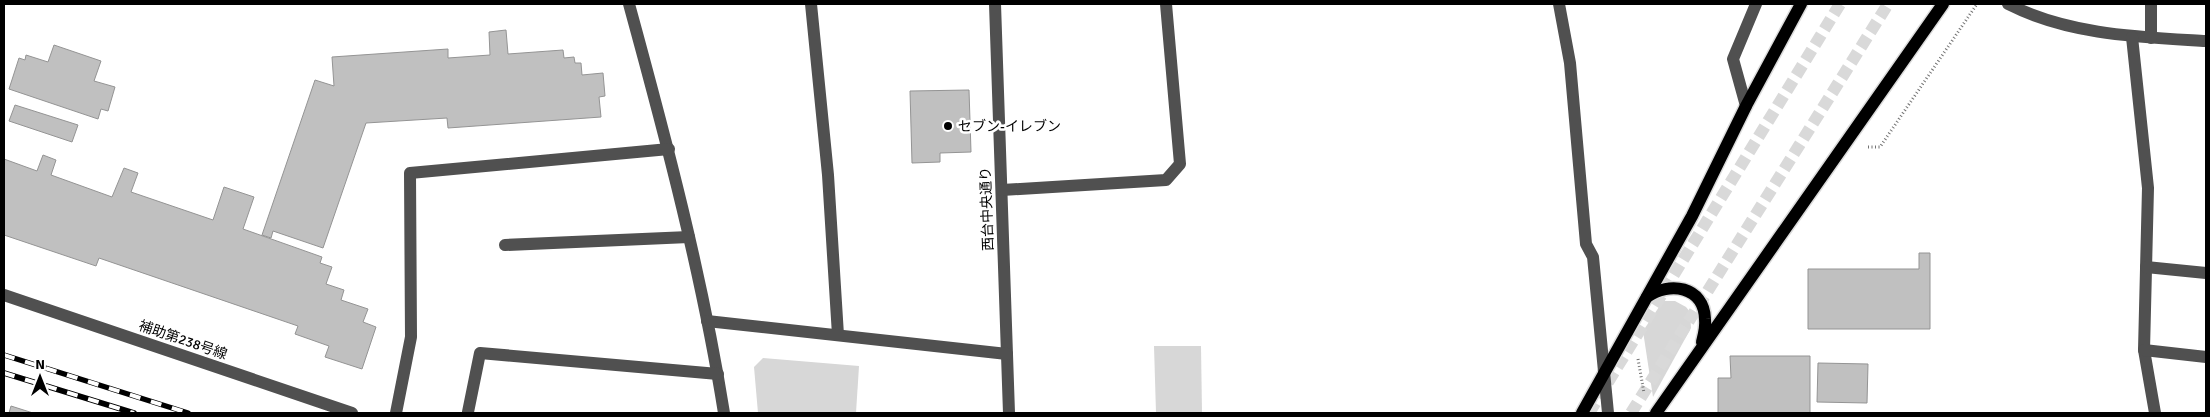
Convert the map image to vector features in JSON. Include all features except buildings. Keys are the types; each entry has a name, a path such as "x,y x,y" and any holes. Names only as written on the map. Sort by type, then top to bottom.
{"main road":[{"path":"1582,413 1606,374 1645,298 1692,216 1746,106 1801,4"},
{"path":"1656,413 1943,4"},
{"path":"1645,298 1656,290 1671,287 1682,288 1692,293 1699,300 1705,317 1701,347"}],"street":[{"path":"629,4 669,149 708,322 724,413"},
{"path":"811,4 828,175 838,335"},
{"name":"西台中央通り","path":"995,4 1009,413"},
{"path":"1002,190 1166,180 1180,164 1166,4"},
{"path":"1559,4 1570,63 1586,244 1593,257 1606,374 1608,413"},
{"path":"1746,106 1733,59 1756,4"},
{"path":"2008,4 2059,24 2132,37 2206,41"},
{"path":"2151,4 2151,38"},
{"path":"2132,37 2148,188 2144,350 2155,413"},
{"path":"396,413 411,337 410,173 669,149"},
{"path":"505,245 689,237"},
{"path":"2146,267 2206,273"},
{"name":"補助第238号線","path":"4,294 352,413"},
{"path":"708,322 1007,354"},
{"path":"2144,350 2206,357"},
{"path":"468,412 480,353 718,374"}],"path":[{"path":"1862,147 1880,147 1977,4"},
{"path":"1966,9 1971,13"},
{"path":"1638,356 1645,402"}],"shaded area":[{"path":"1663,301 1675,301 1686,307 1690,312 1691,328 1653,397 1643,331"},
{"path":"1154,346 1201,346 1202,413 1156,413"},
{"path":"763,358 859,366 856,413 758,413 754,367"}],"tunnel":[{"path":"1589,413 1840,4"},
{"path":"1631,413 1888,4"}],"railway":[{"path":"4,355 188,413"},
{"path":"4,373 134,413"}],"place":[{"name":"セブン-イレブン","path":"948,126"}]}
